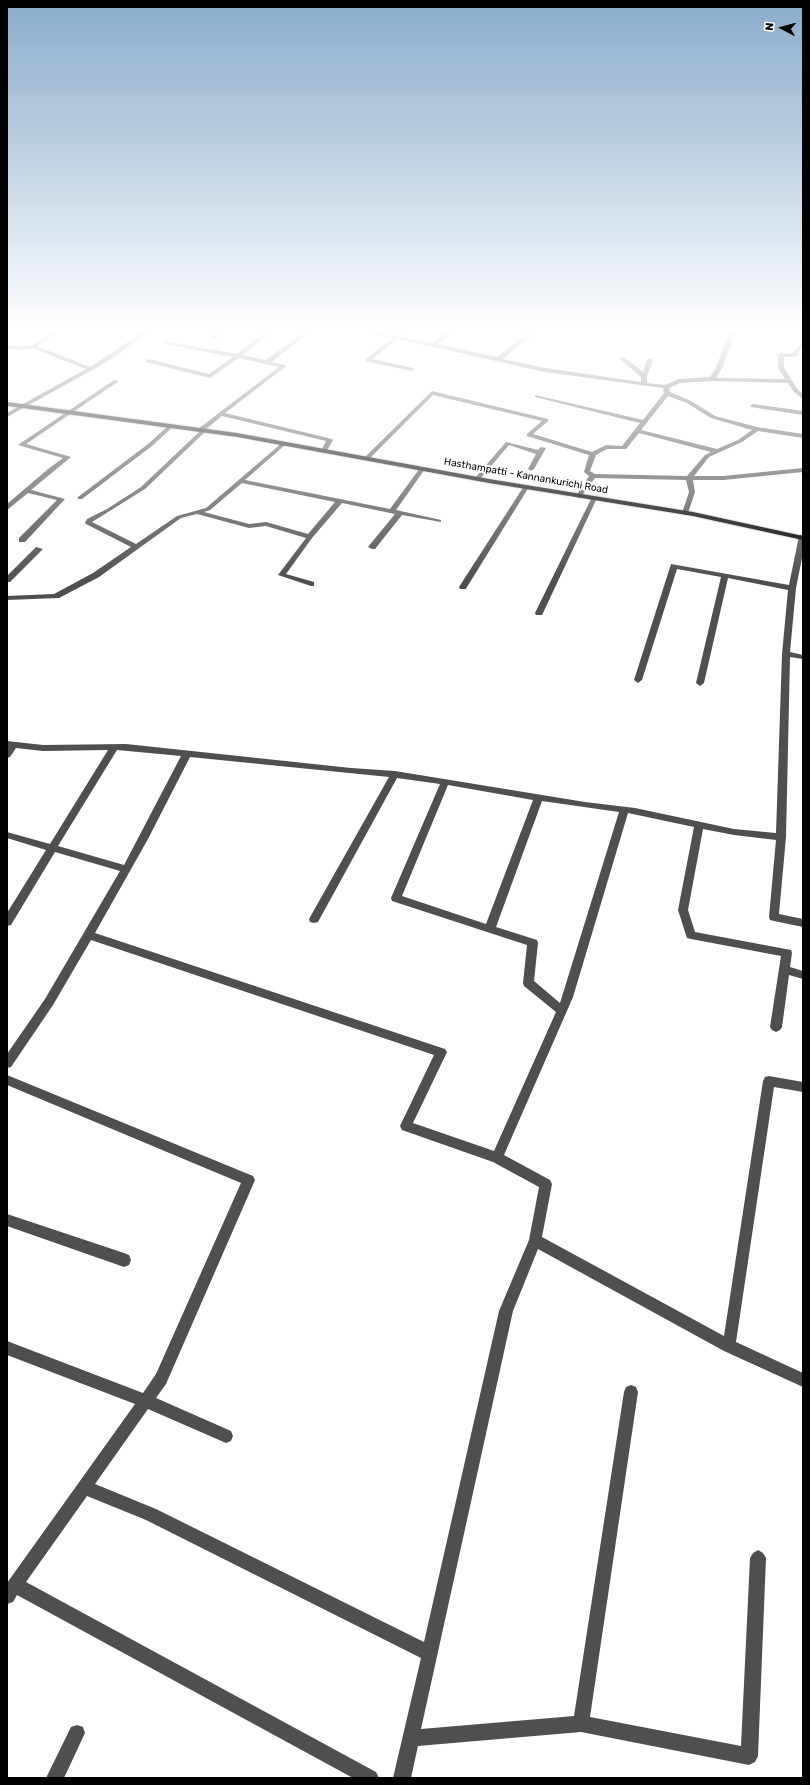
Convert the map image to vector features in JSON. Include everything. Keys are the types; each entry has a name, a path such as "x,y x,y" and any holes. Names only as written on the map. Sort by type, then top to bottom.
{"main road":[{"name":"Hasthampatti - Kannankurichi Road","path":"80,413 202,430 284,444 477,479 684,513 803,537"}],"street":[{"path":"7,508 68,457 21,445 69,413"},
{"path":"366,459 412,413"},
{"path":"518,413 546,420 530,435 593,454"},
{"path":"608,413 644,422"},
{"path":"650,413 624,448 606,447 593,454 587,472 593,476 723,478 803,470"},
{"path":"707,413 713,417 757,429 803,436"},
{"path":"136,547 88,523 90,519 109,510 143,488 202,430 221,414 330,440 324,451"},
{"path":"80,498 171,426"},
{"path":"689,478 707,456 740,441 757,429"},
{"path":"637,431 716,451"},
{"path":"531,469 547,440"},
{"path":"477,479 508,443 540,453"},
{"path":"7,598 56,596 96,575 179,517 208,509 284,444"},
{"path":"392,511 422,469"},
{"path":"579,496 593,476"},
{"path":"684,513 692,492 689,478"},
{"path":"240,481 439,521"},
{"path":"463,587 526,487"},
{"path":"22,540 62,499 26,491"},
{"path":"7,497 17,499"},
{"path":"539,613 594,498"},
{"path":"311,584 282,575 310,537 340,501"},
{"path":"196,512 249,526 266,524 310,537"},
{"path":"372,547 400,513"},
{"path":"803,537 792,588 786,654 781,836 774,917 803,923"},
{"path":"7,580 39,549"},
{"path":"638,680 674,566 792,588"},
{"path":"700,683 725,575"},
{"path":"786,654 803,657"},
{"path":"7,755 11,745 43,748 126,746 351,771 395,774 538,798 624,810 734,832 781,836"},
{"path":"7,922 114,747"},
{"path":"7,1063 49,1002 89,936 187,753"},
{"path":"314,918 395,774"},
{"path":"445,782 396,898 533,943 528,982 562,1010"},
{"path":"490,928 538,798"},
{"path":"497,1158 568,997 624,810"},
{"path":"699,825 683,910 691,935 787,953 776,1027"},
{"path":"7,835 126,869"},
{"path":"89,936 441,1052 406,1126 497,1158 546,1184 535,1240 506,1311 402,1778"},
{"path":"785,970 803,975"},
{"path":"7,1080 249,1180 161,1379 11,1590 370,1778"},
{"path":"729,1346 769,1081 803,1087"},
{"path":"7,1220 124,1260"},
{"path":"535,1240 729,1346 803,1380"},
{"path":"7,1348 145,1401 226,1436"},
{"path":"581,1724 630,1392"},
{"path":"84,1487 152,1514 430,1654"},
{"path":"412,1738 581,1724 749,1756 758,1558"},
{"path":"55,1778 77,1733"}]}
